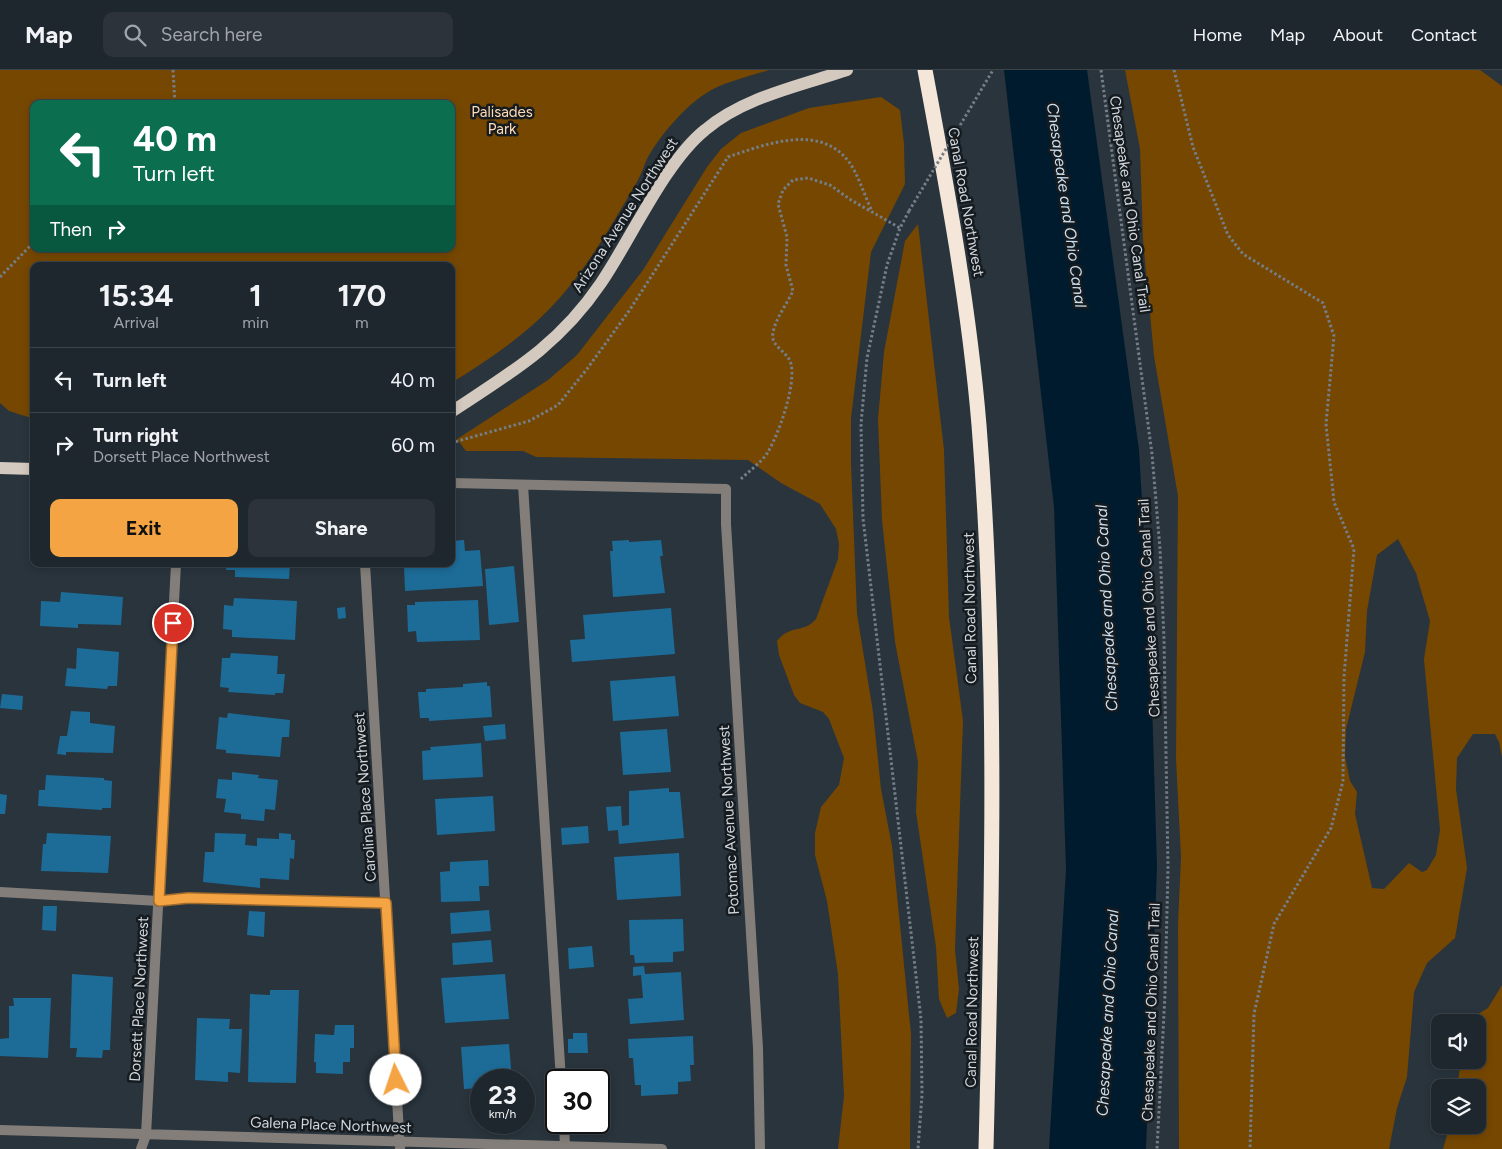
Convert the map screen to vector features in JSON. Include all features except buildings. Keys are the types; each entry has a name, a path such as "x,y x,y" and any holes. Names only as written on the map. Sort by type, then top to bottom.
{"highway":[{"name":"Canal Road Northwest","path":"925,70 962,273 979,424 985,525 991,828 986,1149"}],"main road":[{"name":"Arizona Avenue Northwest","path":"455,409 539,353 571,323 601,284 668,174 691,143 704,130 729,113 750,104 847,70"},
{"path":"0,468 30,469"}],"street":[{"path":"455,483 524,484 560,1069"},
{"name":"Potomac Avenue Northwest","path":"524,484 726,489 726,524 758,1048 760,1149"},
{"name":"Dorsett Place Northwest","path":"141,1149 146,1135 176,567"},
{"name":"Carolina Place Northwest","path":"365,567 401,1145"},
{"path":"0,892 159,901 188,898 386,903"},
{"name":"Galena Place Northwest","path":"0,1130 401,1145 662,1149"},
{"path":"564,1134 565,1148"}],"path":[{"path":"173,70 175,100"},
{"path":"918,1149 922,1095 921,1019 863,518 862,424 867,358 887,265 900,228 993,70"},
{"name":"Chesapeake and Ohio Canal Trail","path":"1101,70 1152,454 1160,549 1164,639 1168,868 1165,994 1156,1149"},
{"path":"1174,70 1184,104 1193,147 1228,235 1243,254 1323,304 1334,336 1326,424 1334,502 1354,549 1344,677 1343,780 1331,828 1274,924 1254,1014 1250,1149"},
{"path":"455,442 529,421 558,405 629,311 728,157 779,142 814,140 834,146 850,163 872,211"},
{"path":"740,479 767,453 784,418 788,400 791,365 786,354 775,345 772,333 793,291 786,265 787,237 778,204 783,190 794,180 808,178 830,185 900,228"},
{"path":"0,277 30,246"}],"green space":[{"name":"Palisades Park","path":"0,70 769,70 712,90 689,106 665,132 652,151 638,180 614,221 568,288 543,316 529,328 483,363 455,380 455,262 30,262 30,418 9,411 0,403"},
{"path":"1125,70 1480,70 1502,86 1502,757 1495,734 1473,734 1457,758 1456,789 1467,868 1455,938 1427,963 1414,992 1407,1077 1397,1108 1389,1149 1179,1149 1178,925 1181,857 1176,759 1178,496 1154,356 1143,240 1140,149","holes":["1398,539 1416,573 1430,621 1424,659 1440,830 1436,855 1427,870 1422,872 1409,863 1384,889 1372,888 1355,814 1357,792 1350,781 1345,757 1346,729 1365,652 1367,611 1377,555"]},
{"path":"881,97 900,110 904,144 905,184 871,252 851,418 851,463 857,614 873,712 881,789 892,846 911,1034 910,1149 838,1149 844,1096 838,974 827,901 815,855 815,833 821,807 839,785 844,758 829,719 823,712 800,703 794,695 779,655 777,641 787,632 811,624 816,619 838,559 839,544 836,529 820,504 781,483 748,460 536,457 523,451 466,451 457,439 548,380 577,355 643,270 707,167 721,149 741,133 809,108"},
{"path":"918,224 944,450 949,617 963,721 955,950 959,989 956,1013 947,1018 939,999 936,947 916,812 918,762 895,642 882,520 878,419 884,352 905,241"},
{"path":"1502,985 1502,1149 1443,1149 1447,1134 1486,1134 1486,1079 1458,1079 1460,1069 1486,1069 1486,1014 1478,1014 1488,1008"}],"water":[{"name":"Chesapeake and Ohio Canal","path":"1004,70 1087,70 1139,450 1150,636 1157,867 1146,1149 1049,1149 1066,869 1054,507"}],"route":[{"path":"173,623 159,901 188,898 386,903 396,1080"}]}
